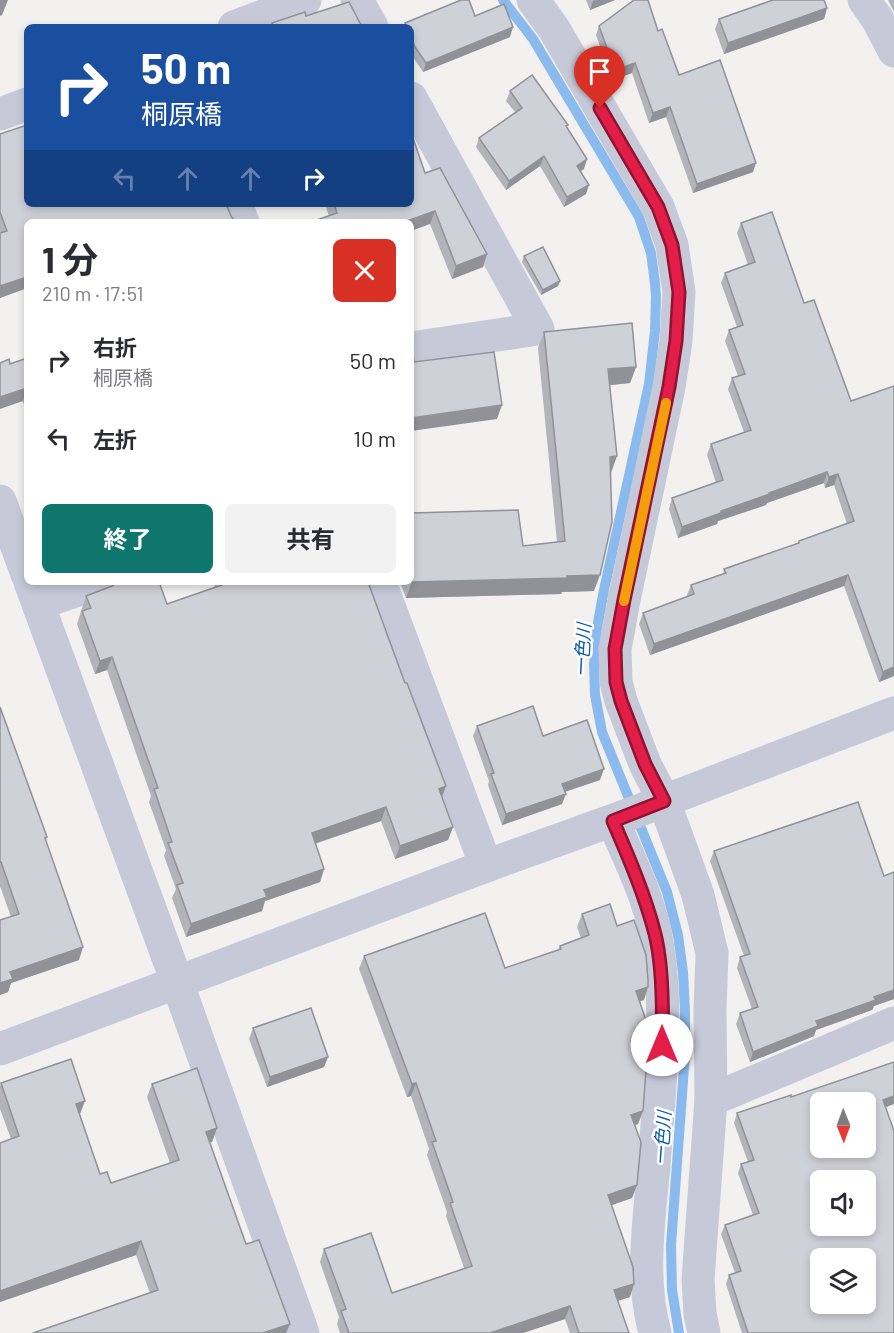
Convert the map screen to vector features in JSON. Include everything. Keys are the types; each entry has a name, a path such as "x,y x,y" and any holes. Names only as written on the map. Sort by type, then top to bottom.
{"street":[{"path":"242,24 305,0"},
{"path":"357,0 370,24"},
{"path":"533,0 554,28 658,207 672,245 679,292 676,341 669,387 615,649 616,682 621,701 659,803 699,895 711,953 711,1100 698,1279 700,1314 704,1333"},
{"path":"864,0 878,20 894,51"},
{"path":"414,103 538,328 414,348"},
{"path":"0,114 24,105"},
{"path":"0,501 24,566"},
{"path":"83,585 34,593 303,1333"},
{"path":"381,585 486,866"},
{"path":"0,1049 486,866 618,819 894,713"},
{"path":"618,819 656,935 660,970 662,1038 647,1250 648,1294 655,1333"},
{"path":"711,1100 894,1023"}],"building":[{"path":"461,0 469,0 475,16 504,4 513,27 426,63 414,44 414,24 405,23"},
{"path":"634,0 648,0 658,31 662,29 679,75 720,60 756,163 697,184 670,107 653,113 635,63 615,70 599,26"},
{"path":"773,0 824,0 827,8 728,43 719,19"},
{"path":"349,2 361,24 272,23 305,12 306,16"},
{"path":"532,75 568,125 566,126 587,159 577,166 589,185 567,197 544,156 509,181 479,138 522,108 510,91"},
{"path":"24,126 24,207 227,207 233,219 24,219 24,278 0,286 0,233 7,231 0,212 0,134"},
{"path":"414,141 425,173 440,168 487,254 456,266 435,211 412,219 320,219 337,213 335,207 414,207"},
{"path":"772,212 804,303 814,300 851,401 894,386 894,667 883,672 848,575 654,644 643,613 694,594 691,585 726,573 724,569 854,521 838,474 829,477 827,472 682,527 672,498 723,480 711,444 751,430 732,378 745,374 729,330 743,325 725,273 755,262 741,223"},
{"path":"543,247 560,281 543,290 524,256"},
{"path":"632,323 636,367 608,369 617,456 610,457 612,522 600,575 414,582 414,513 518,510 523,546 565,541 544,332"},
{"path":"494,352 502,405 414,418 414,362"},
{"path":"9,359 10,364 24,359 24,389 0,397 0,363"},
{"path":"160,585 167,604 222,585 369,585 446,786 439,789 453,827 400,846 386,807 312,833 324,869 264,890 267,897 191,924 177,885 183,883 168,843 172,842 154,789 158,788 112,657 100,661 82,611 91,608 86,596 112,586"},
{"path":"533,706 543,736 587,720 604,769 562,784 566,794 506,814 477,726"},
{"path":"0,707 47,837 45,838 83,947 10,972 13,979 0,983 0,920 19,914 0,862"},
{"path":"858,802 884,876 894,872 894,990 874,997 876,1000 816,1021 818,1026 753,1052 740,1013 758,1007 740,957 750,954 714,851"},
{"path":"610,904 617,926 634,920 646,955 648,980 648,987 636,991 648,1026 648,1033 635,1038 646,1070 643,1111 631,1115 641,1142 637,1185 608,1195 633,1267 634,1284 614,1290 629,1333 579,1333 570,1306 490,1333 349,1333 341,1311 346,1309 324,1249 371,1233 392,1293 472,1266 450,1203 453,1202 432,1142 436,1141 416,1083 412,1084 364,956 485,913 505,968 561,949 560,946 589,935 582,914"},
{"path":"311,1008 328,1057 270,1077 253,1028"},
{"path":"71,1059 85,1101 76,1104 100,1174 107,1172 111,1183 179,1160 152,1084 197,1068 217,1128 206,1132 246,1244 259,1240 290,1324 263,1333 33,1333 158,1290 141,1241 0,1291 0,1143 19,1136 1,1083"},
{"path":"894,1062 894,1096 883,1100 894,1131 894,1333 748,1333 729,1275 741,1271 725,1225 759,1213 741,1164 754,1160 737,1113 791,1095 791,1097"}],"waterway":[{"name":"一色川","path":"503,0 533,39 639,217 651,253 655,283 655,331 649,384 604,590 597,628 594,664 595,695 602,732 667,892 678,935 683,972 685,1054 671,1245 672,1290 679,1333"}],"slow traffic":[{"path":"624,601 666,403"}],"route":[{"path":"600,108 658,207 672,245 679,292 676,341 669,387 615,649 616,682 621,701 645,764 664,801 613,821 644,897 656,935 660,970 662,1045"}]}
